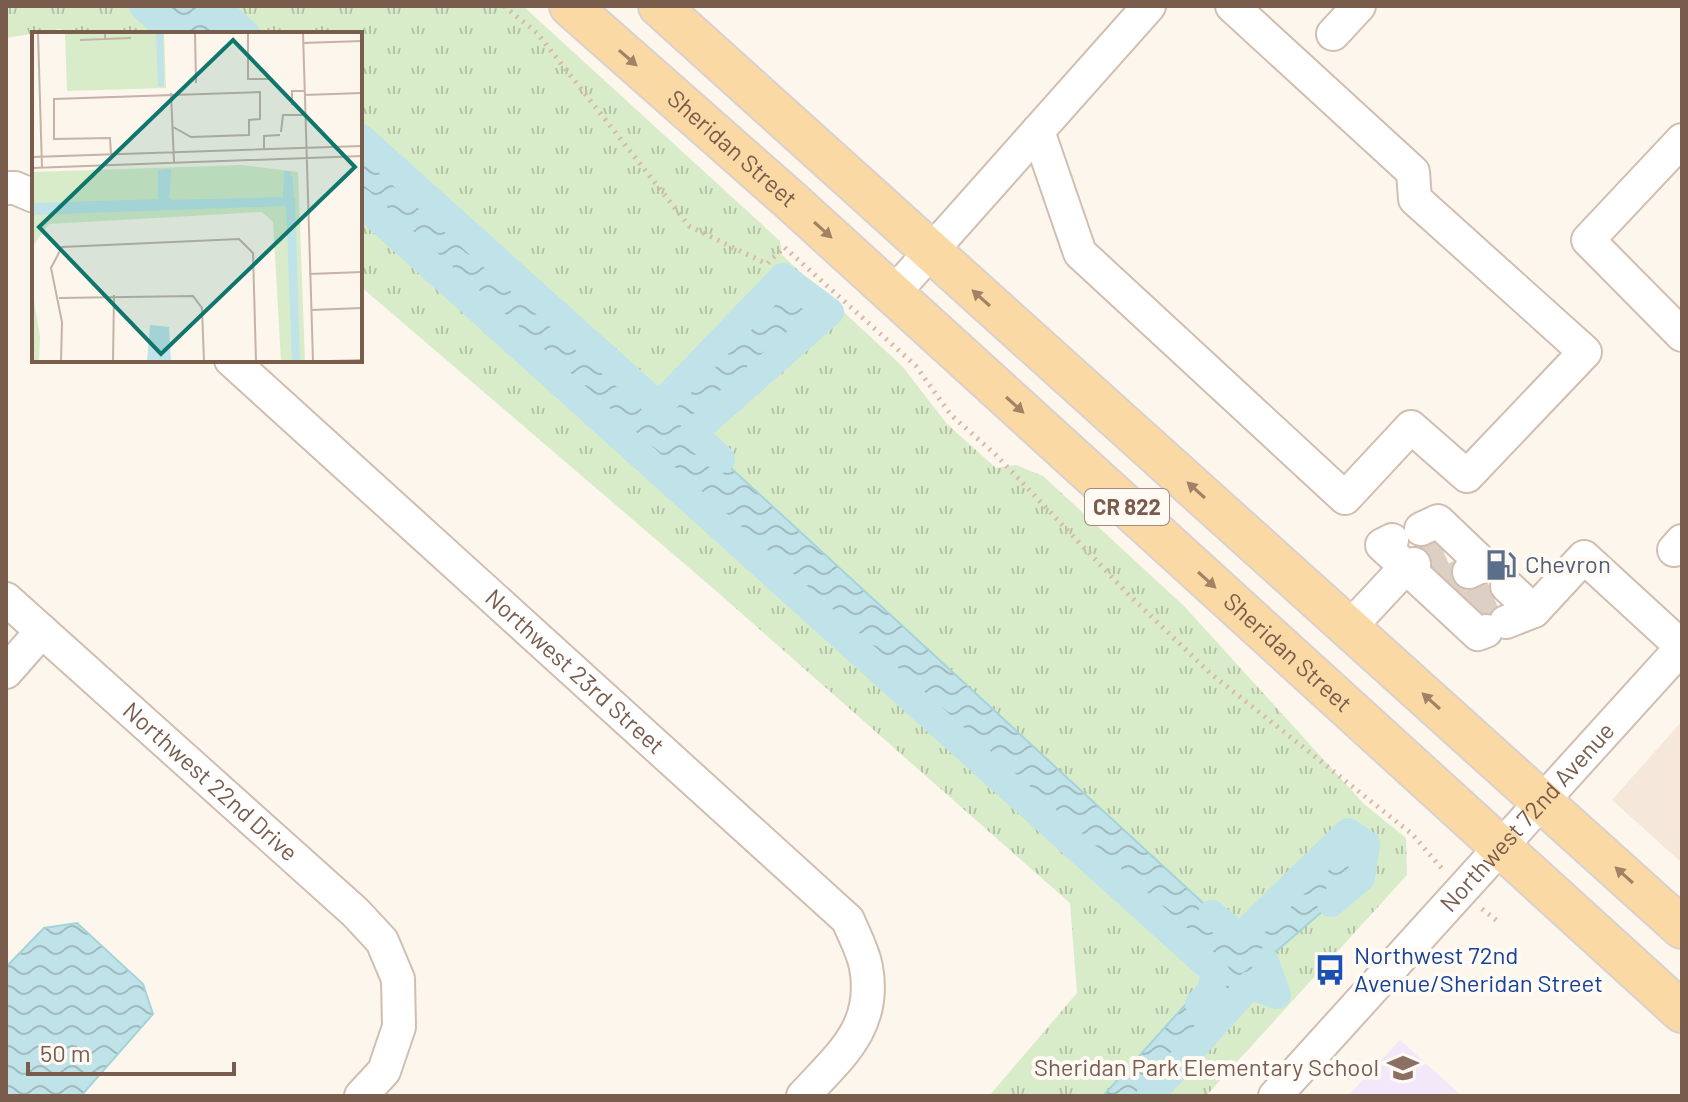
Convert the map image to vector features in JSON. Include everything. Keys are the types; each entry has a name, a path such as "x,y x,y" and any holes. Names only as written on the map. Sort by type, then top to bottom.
{"main road":[{"name":"Sheridan Street","path":"570,6 893,294 1682,1012"},
{"name":"CR 822","path":"659,6 1682,928"}],"street":[{"path":"893,294 1149,6"},
{"path":"1038,131 1080,253 1345,498 1411,427 1467,476 1585,352 1415,199 1413,172 1232,6"},
{"path":"1333,34 1359,6"},
{"path":"1682,140 1588,240 1682,335"},
{"path":"6,188 32,195"},
{"name":"Northwest 23rd Street","path":"233,362 848,920 866,966 867,1011 848,1046 803,1096"},
{"path":"1349,628 1417,563 1438,521 1458,556"},
{"path":"1417,563 1495,607 1584,557 1682,647"},
{"name":"Northwest 22nd Drive","path":"6,599 355,912 382,941 398,979 399,1027 384,1071 361,1096"},
{"path":"6,672 42,631"},
{"name":"Northwest 72nd Avenue","path":"1275,1096 1682,647"}],"path":[{"path":"504,6 537,33 689,226 767,264 784,247 916,366 951,415 996,455 1127,593 1210,673 1412,834 1460,891 1500,923"}],"shaded area":[{"path":"1682,721 1682,863 1612,800"},
{"name":"Sheridan Park Elementary School","path":"1400,1040 1462,1096 1348,1096"}],"green space":[{"path":"6,6 523,6 780,241 782,255 902,366 947,424 996,468 1016,465 1043,476 1184,606 1364,804 1406,838 1407,875 1206,1096 989,1096 1077,993 1070,903 715,590 362,288 362,32 63,32 60,29 6,38"}],"water":[{"path":"143,6 215,6 244,32 172,32"},
{"path":"362,139 658,405 783,277 830,312 694,434 1240,937 1348,832 1366,844 1361,878 1265,961 1277,995 1250,985 1150,1096 1103,1096 1215,972 362,204"},
{"path":"77,923 143,984 153,1014 81,1096 6,1096 6,967 44,928"}],"waterway":[{"path":"143,6 172,32"},
{"path":"215,6 244,32"},
{"path":"362,139 659,406 783,277 830,312 693,433 721,459"},
{"path":"362,204 1215,972 1211,991 1199,1004"},
{"path":"1212,914 1240,937 1348,832 1366,844 1361,878 1331,903"},
{"path":"1150,1096 1250,985 1277,995 1265,962"}],"tunnel":[{"path":"1414,564 1444,551"},
{"path":"1437,586 1469,572"},
{"path":"1464,609 1501,594"}],"place":[{"name":"Chevron","path":"1501,565"},
{"name":"Northwest 72nd Avenue/Sheridan Street","path":"1330,970"},
{"name":"Sheridan Park Elementary School","path":"1403,1068"}]}
